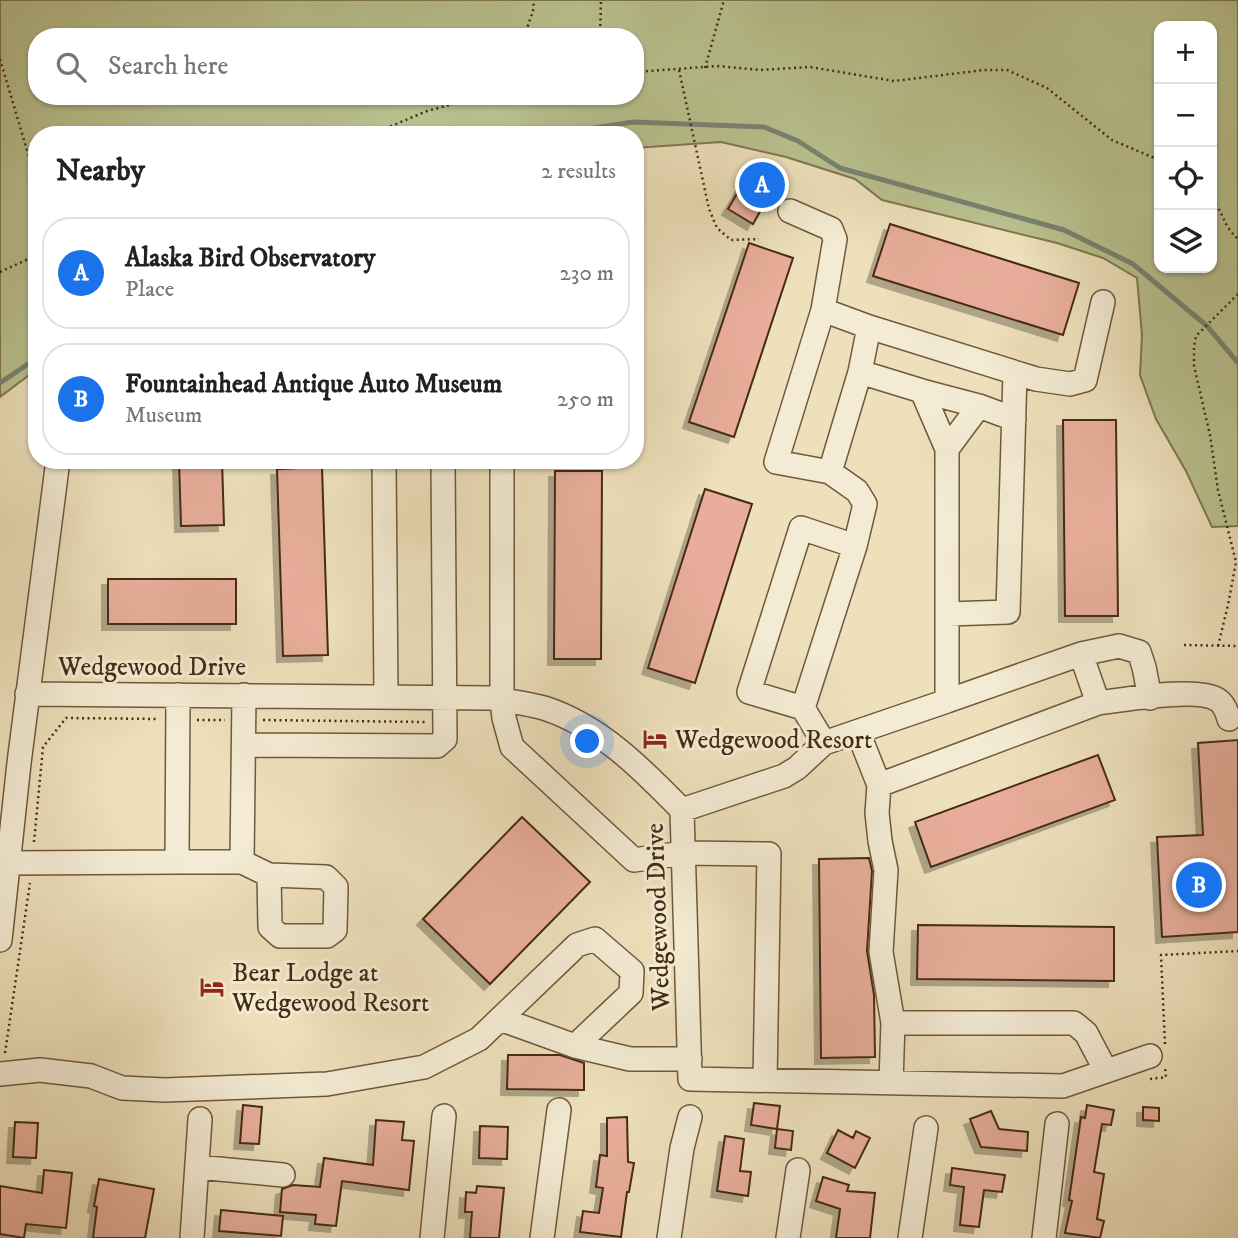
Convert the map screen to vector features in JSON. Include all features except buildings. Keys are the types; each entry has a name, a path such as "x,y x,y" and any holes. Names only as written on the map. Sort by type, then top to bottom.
{"street":[{"path":"790,211 831,229 835,239 823,310 776,462 830,472 857,491 865,504 855,545 803,708"},
{"path":"823,310 1035,379 1070,384 1085,380 1103,302"},
{"path":"830,472 860,372 869,327"},
{"path":"860,372 1014,419"},
{"path":"948,614 1007,612 1015,373"},
{"path":"922,391 947,449 947,701"},
{"path":"947,449 978,406"},
{"path":"0,940 8,863 9,763 27,694 57,469"},
{"path":"384,469 386,696"},
{"path":"245,745 437,746 445,739 447,696 443,469"},
{"path":"502,469 502,700 512,747 634,860 683,853 769,854 765,1080"},
{"path":"824,743 803,708 749,692 801,528 855,545"},
{"path":"682,810 784,776 797,768 824,743 1081,654 1119,646 1139,652 1150,698"},
{"path":"1081,654 1098,704"},
{"name":"Wedgewood Drive","path":"27,694 447,696 502,700 543,708 579,722 624,753 682,810 690,1059"},
{"path":"879,785 1098,704 1186,694 1217,699 1227,710 1230,719"},
{"path":"177,862 178,695"},
{"path":"242,862 244,695"},
{"path":"858,732 879,785 877,813 886,870 881,952 893,1023 891,1082"},
{"path":"8,863 242,862 270,875"},
{"path":"1,1068 91,1076 122,1087 165,1090 327,1084 424,1067 479,1039 577,945 595,939 632,971 631,993 575,1046"},
{"path":"500,1019 575,1046 630,1059 690,1059 690,1079 1063,1086 1160,1056"},
{"path":"893,1023 1074,1023 1086,1033 1106,1071"},
{"path":"542,1238 559,1110"},
{"path":"432,1238 444,1116"},
{"path":"668,1238 682,1148 690,1117"},
{"path":"192,1238 200,1119"},
{"path":"1044,1238 1057,1124"},
{"path":"910,1238 926,1128"},
{"path":"197,1167 283,1175"},
{"path":"788,1238 798,1170"}],"path":[{"path":"527,28 534,0"},
{"path":"600,28 601,0"},
{"path":"705,68 724,0"},
{"path":"0,59 28,154"},
{"path":"644,71 810,67 894,81 984,70 1007,70 1047,88 1112,140 1154,158"},
{"path":"679,69 694,147 709,209 717,228 731,240 759,239"},
{"path":"391,126 449,105"},
{"path":"1217,205 1226,229 1238,239"},
{"path":"0,272 28,258"},
{"path":"1217,646 1236,562 1234,545 1217,491 1210,435 1194,366 1194,347 1196,336 1238,295"},
{"path":"1184,645 1238,646"},
{"path":"1,1068 9,1040 32,863 43,747 66,718 446,722"},
{"path":"1142,1080 1166,1077 1160,1056 1161,955 1238,951"}],"green space":[{"path":"0,0 1238,0 1238,526 1212,527 1186,471 1156,419 1140,375 1142,335 1137,278 1103,258 1057,243 882,200 855,179 786,157 721,142 644,147 644,126 28,126 28,376 0,397"}],"waterway":[{"path":"607,126 633,122 764,127 798,141 840,168 1064,230 1133,264 1207,326 1238,363"},
{"path":"0,383 28,364"}],"place":[{"name":"Alaska Bird Observatory","path":"762,185"},
{"name":"Wedgewood Resort","path":"655,739"},
{"name":"Fountainhead Antique Auto Museum","path":"1199,885"},
{"name":"Bear Lodge at Wedgewood Resort","path":"212,987"}]}
